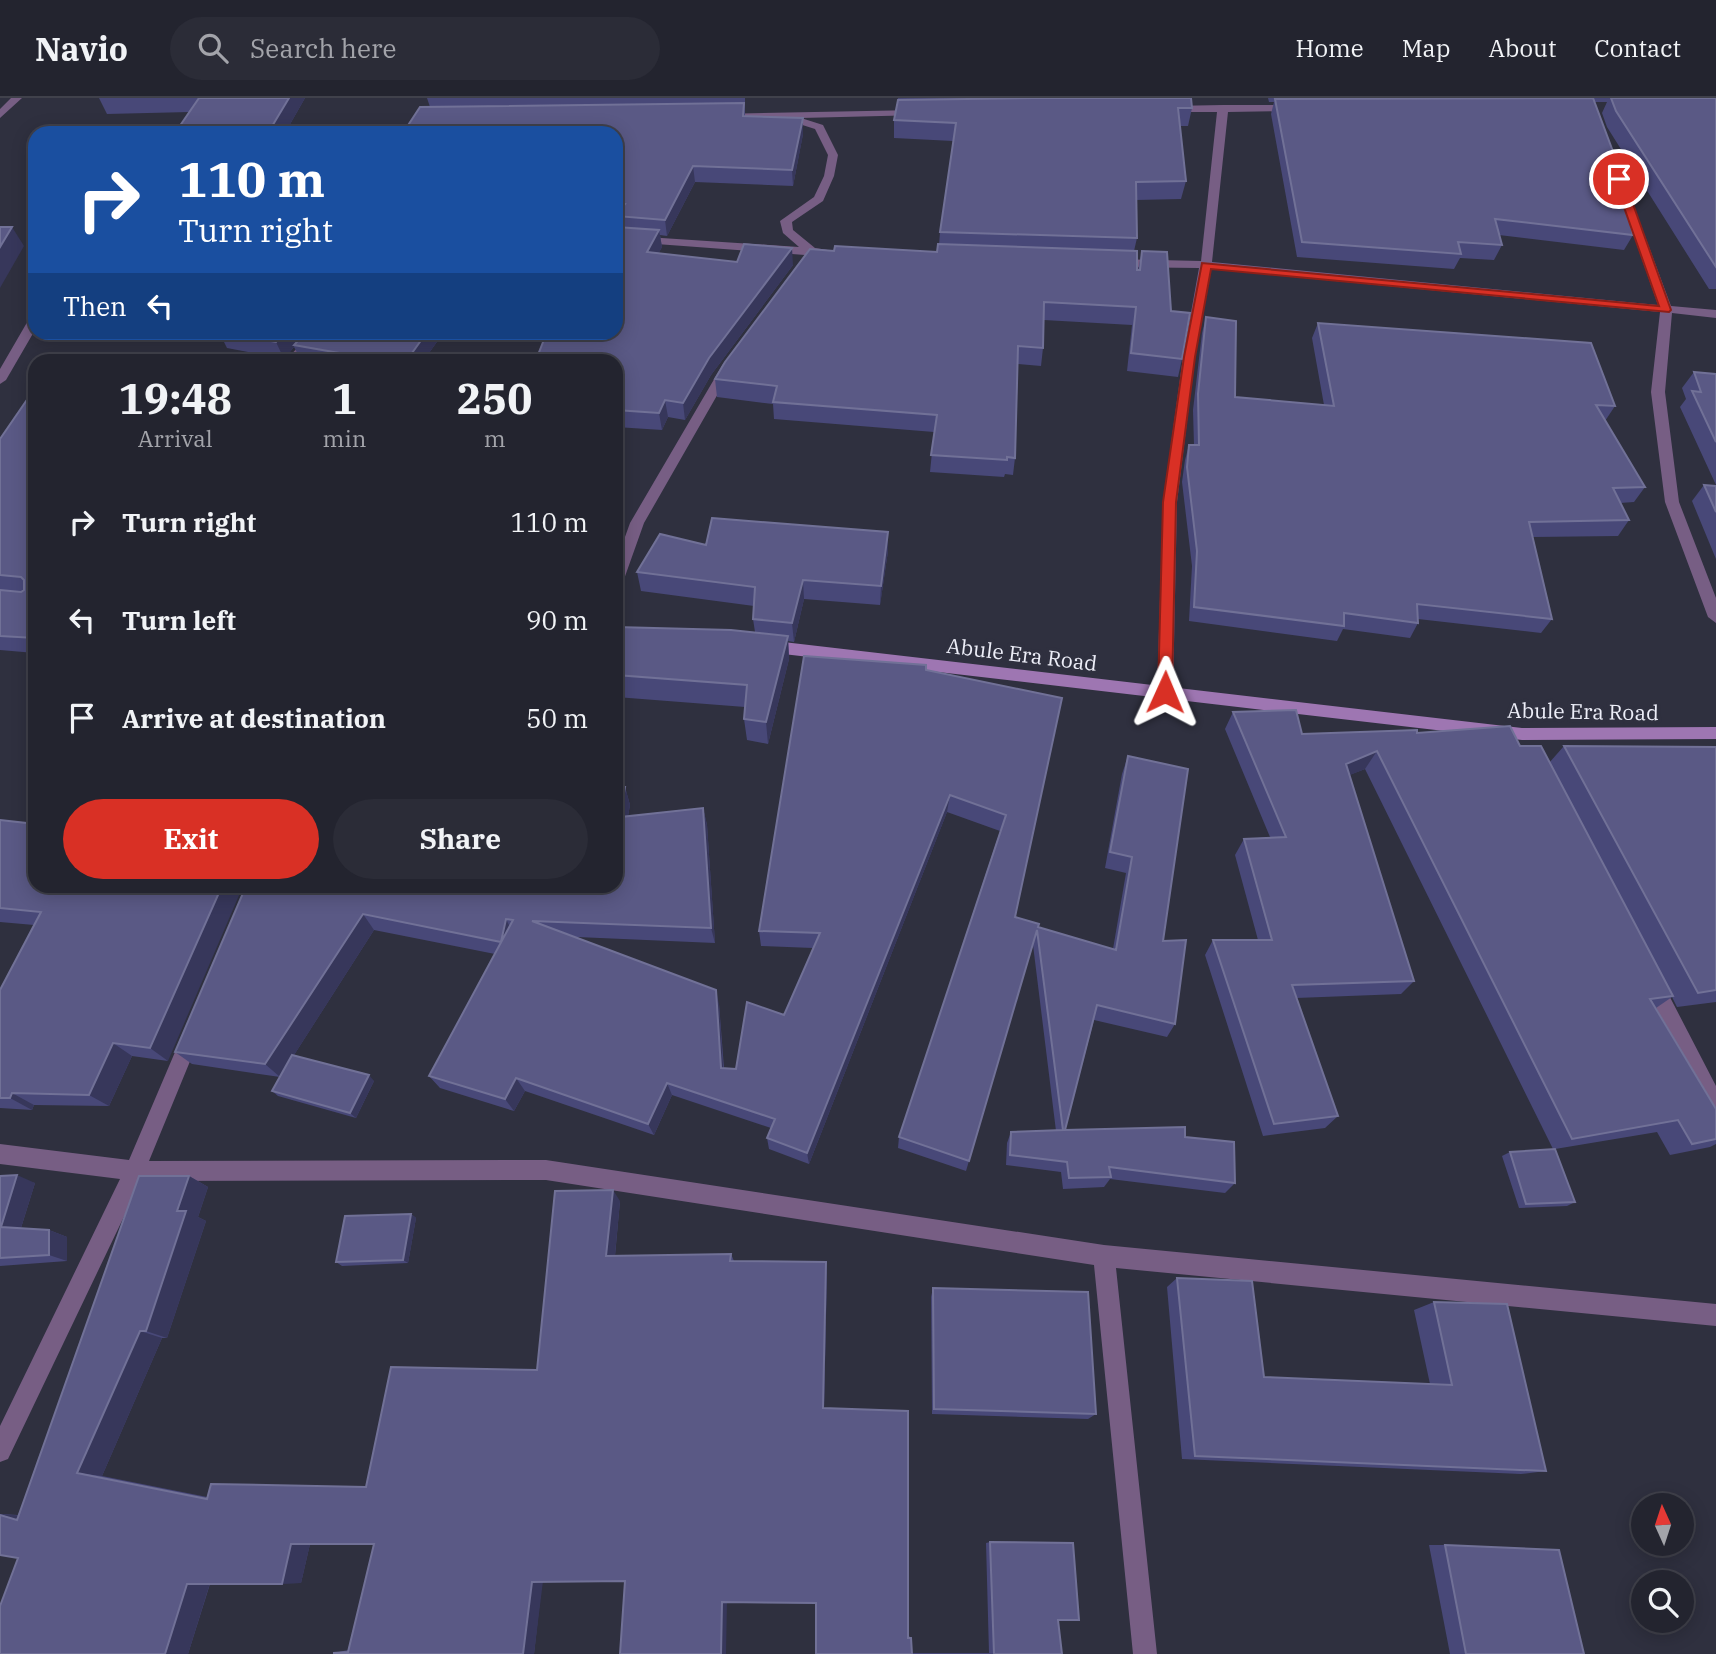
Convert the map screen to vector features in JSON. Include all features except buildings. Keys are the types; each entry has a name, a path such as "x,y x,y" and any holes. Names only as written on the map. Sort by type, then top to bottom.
{"street":[{"path":"0,115 17,98"},
{"path":"1165,692 1170,502 1189,357 1206,265 1223,108"},
{"path":"1155,109 1305,108"},
{"path":"784,111 819,127 833,155 829,176 819,199 786,221 787,231 808,257"},
{"path":"715,116 784,111 935,113"},
{"path":"1611,156 1665,310 1658,392 1672,502 1716,617"},
{"path":"623,239 808,257 839,253"},
{"path":"1098,263 1206,265 1716,314"},
{"path":"0,380 28,331"},
{"path":"298,354 312,340"},
{"path":"623,562 637,523 719,377 735,356"},
{"name":"Abule Era Road","path":"750,644 1165,692 1525,740 1716,733"},
{"path":"1643,965 1716,1106"},
{"path":"0,1451 135,1171 198,1022"},
{"path":"0,1154 135,1171 546,1170 1104,1256 1716,1315"},
{"path":"1104,1256 1145,1654"}],"route":[{"path":"1165,692 1170,502 1189,357 1206,265 1665,310 1619,179"}]}
